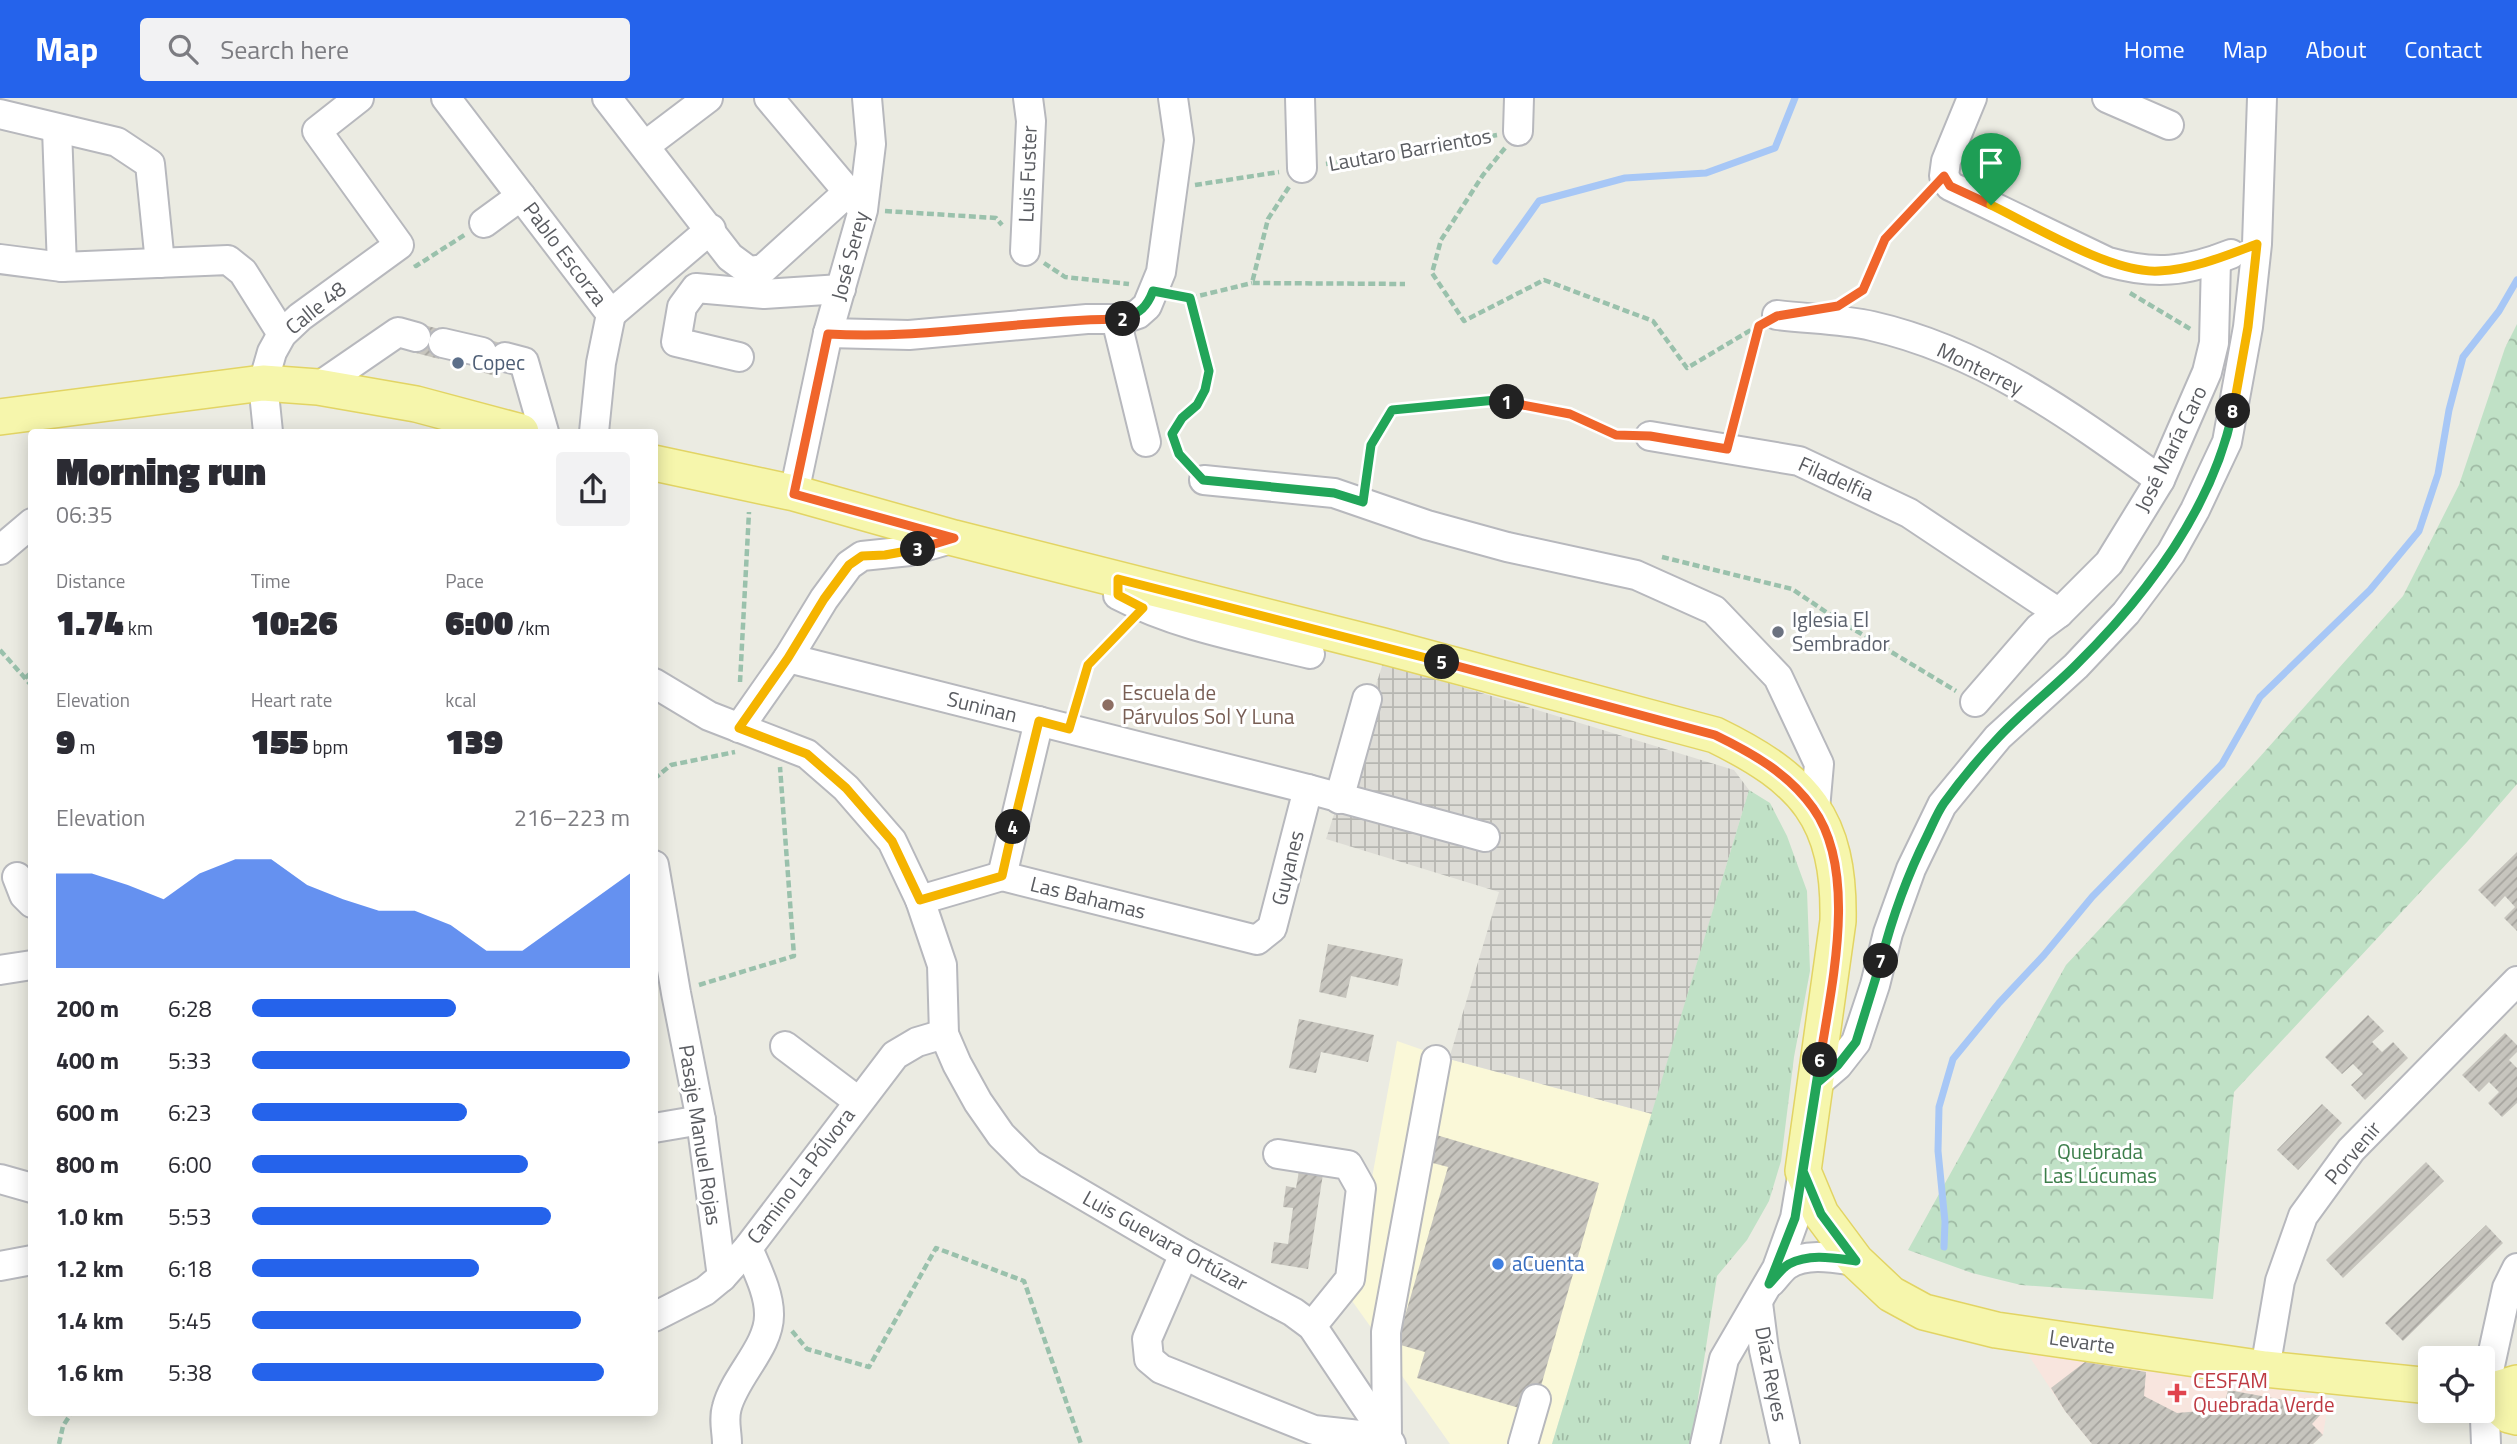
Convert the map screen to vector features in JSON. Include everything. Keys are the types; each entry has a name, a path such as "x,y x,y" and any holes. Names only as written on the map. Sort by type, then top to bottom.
{"main road":[{"path":"0,417 262,383 318,387 416,404 510,429"},
{"path":"658,464 794,494 954,538 1383,646 1715,735 1755,754 1801,793 1815,810 1826,832 1839,890 1832,972 1803,1171"},
{"name":"Levarte","path":"1803,1171 1821,1214 1856,1261 1891,1294 1924,1312 1996,1330 2265,1369 2418,1385"},
{"path":"2495,1390 2517,1383"},
{"path":"2495,1403 2509,1415 2517,1417"}],"street":[{"path":"359,98 317,131 399,245"},
{"name":"Pablo Escorza","path":"446,98 611,314 601,363 594,429"},
{"path":"607,98 740,266 749,271 763,269 856,201 769,98"},
{"path":"646,145 708,98"},
{"name":"José Serey","path":"794,494 828,334 841,289 856,201 872,144 867,98"},
{"name":"Luis Fuster","path":"1025,251 1031,121 1028,98"},
{"path":"828,334 909,335 1087,319 1124,319 1138,314 1147,306 1161,272 1179,140 1174,98"},
{"path":"1300,98 1302,168"},
{"path":"1518,131 1519,98"},
{"path":"1972,98 1946,161 1944,176 1950,186 2108,262 2131,268 2157,271 2189,267 2257,244"},
{"path":"2107,98 2169,125"},
{"name":"José María Caro","path":"1817,1083 1838,1065 1856,1042 1875,985 1888,933 1911,869 1942,805 1998,737 2076,666 2126,613 2171,553 2227,442 2247,339 2257,244 2262,98"},
{"path":"0,114 57,130 117,142 150,164 160,263"},
{"path":"57,130 62,267"},
{"path":"484,223 521,196"},
{"path":"611,314 710,229"},
{"name":"Calle 48","path":"268,429 262,383 272,352 282,334 300,317 399,245"},
{"path":"0,259 62,267 228,260 243,272 282,334"},
{"name":"José María Caro","path":"1975,702 2039,628 2059,613 2109,563 2160,480 2207,372 2214,343 2216,260"},
{"path":"739,357 676,342 682,307 696,288 764,294 841,289"},
{"path":"1116,319 1146,442"},
{"name":"Monterrey","path":"1768,321 1871,325 1961,354 2064,411 2160,480"},
{"path":"318,387 398,332 524,362 543,429"},
{"name":"Filadelfia","path":"1650,436 1799,461 1909,513 2059,613"},
{"path":"1203,480 1334,493 1427,525 1507,547 1636,575 1714,610 1778,677 1818,764 1815,810"},
{"path":"0,550 28,526"},
{"path":"739,728 849,565 862,556 910,551 954,538"},
{"path":"1118,579 1118,595 1143,608 1199,626 1310,654"},
{"name":"Suninan","path":"788,658 1308,789 1485,837"},
{"path":"658,685 709,716 807,754 846,788 892,841 920,900 943,965 944,1034"},
{"path":"1339,799 1367,699"},
{"path":"1002,876 1039,721"},
{"name":"Guyanes","path":"1257,940 1272,928 1308,789"},
{"path":"7,866 28,899"},
{"name":"Las Bahamas","path":"920,900 1002,876 1257,940"},
{"name":"Pasaje Manuel Rojas","path":"658,888 701,1119 722,1277"},
{"path":"0,970 28,966"},
{"name":"Porvenir","path":"2265,1369 2280,1281 2303,1216 2351,1150 2517,981"},
{"name":"Camino La Pólvora","path":"658,1315 705,1291 722,1277 748,1248 895,1055 917,1042 944,1034"},
{"name":"Luis Guevara Ortúzar","path":"944,1034 978,1102 1001,1135 1030,1164 1184,1254 1293,1312 1312,1326 1389,1441"},
{"path":"785,1046 858,1101"},
{"path":"1184,1254 1147,1339 1149,1359 1161,1369 1314,1430 1389,1441 1386,1332 1436,1060"},
{"path":"658,1127 701,1119"},
{"path":"1278,1153 1348,1165 1361,1188 1350,1279 1312,1326"},
{"path":"1764,1294 1795,1218 1803,1171"},
{"path":"0,1179 28,1187"},
{"path":"727,1444 724,1419 727,1405 766,1334 770,1317 768,1300 748,1248"},
{"path":"1705,1444 1724,1359 1743,1323 1764,1294 1788,1265 1823,1256 1856,1261"},
{"path":"0,1266 28,1261"},
{"path":"2494,1346 2507,1288 2517,1268"},
{"name":"Díaz Reyes","path":"1764,1294 1764,1350 1785,1444"},
{"path":"1523,1444 1536,1399"},
{"path":"2485,1423 2486,1444"}],"path":[{"name":"Lautaro Barrientos","path":"1174,188 1518,131"},
{"path":"1518,131 1483,175 1441,240 1432,272 1464,321 1544,280 1653,321 1687,368 1768,321"},
{"path":"1252,283 1268,219 1302,168"},
{"path":"1844,302 1863,290 1885,239 1944,176"},
{"path":"399,245 416,266 484,223"},
{"path":"1153,291 1190,298 1252,283 1405,284"},
{"path":"1190,298 1209,371 1205,390 1197,405 1182,418 1172,434 1179,454 1203,480"},
{"path":"1727,449 1768,321"},
{"path":"1363,502 1371,445 1392,410 1496,400 1570,414 1616,435 1650,436"},
{"path":"739,728 749,505"},
{"path":"1656,556 1792,589 1975,702"},
{"path":"1069,729 1088,665 1143,608"},
{"path":"0,650 28,681"},
{"path":"658,776 671,765 778,743 794,956 676,993"},
{"path":"768,1300 807,1349 869,1367 936,1248 1024,1281 1081,1444"},
{"path":"59,1444 63,1426 69,1416"}],"shaded area":[{"path":"1383,663 1734,770 1749,790 1652,1114 1449,1059 1499,892 1326,839"},
{"path":"1397,1041 1449,1059 1652,1114 1552,1444 1450,1444 1395,1366 1397,1353 1370,1326 1350,1298"},
{"name":"CESFAM Quebrada Verde","path":"2032,1348 2329,1398 2323,1435 2313,1444 2092,1444 2065,1411 2029,1356"}],"green space":[{"name":"Quebrada Las Lúcumas","path":"2517,324 2517,784 2467,842 2234,1092 2213,1299 2021,1285 1972,1273 1908,1250 2066,965 2250,768 2403,596 2459,485 2505,348"},
{"path":"1749,790 1770,803 1787,836 1807,891 1810,971 1794,1057 1781,1161 1769,1201 1747,1240 1717,1276 1691,1444 1552,1444"}],"building":[{"path":"420,324 447,331 439,359 412,352"},
{"path":"486,339 508,345 499,377 477,371"},
{"path":"2517,852 2517,931 2504,918 2515,907 2505,896 2495,907 2478,890"},
{"path":"1328,944 1403,959 1398,986 1351,976 1346,998 1319,992"},
{"path":"2368,1015 2384,1031 2372,1042 2382,1052 2393,1042 2408,1058 2365,1100 2351,1085 2363,1074 2353,1064 2342,1074 2325,1057"},
{"path":"1299,1019 1374,1035 1368,1062 1321,1052 1316,1073 1289,1068"},
{"path":"2505,1033 2517,1045 2517,1052 2509,1060 2517,1068 2517,1103 2502,1117 2488,1103 2499,1092 2489,1082 2479,1092 2462,1075"},
{"path":"2322,1104 2342,1123 2298,1170 2277,1150"},
{"name":"aCuenta","path":"1433,1134 1599,1183 1539,1393 1526,1410 1417,1378 1425,1352 1397,1344 1448,1167 1425,1161"},
{"path":"2426,1162 2444,1181 2343,1278 2326,1260"},
{"path":"1299,1171 1323,1174 1308,1269 1271,1263 1274,1242 1288,1244 1293,1208 1283,1207 1286,1186 1296,1188"},
{"path":"2486,1225 2503,1243 2403,1341 2385,1323"},
{"name":"CESFAM Quebrada Verde","path":"2085,1362 2146,1372 2144,1396 2177,1413 2223,1409 2228,1390 2317,1406 2322,1413 2312,1424 2323,1435 2313,1444 2092,1444 2065,1411 2051,1388"}],"waterway":[{"path":"1496,261 1539,201 1625,178 1706,173 1775,148 1795,98"},
{"path":"1944,1247 1945,1222 1938,1151 1939,1107 1953,1059 2092,897 2222,764 2260,697 2370,590 2419,531 2438,474 2449,410 2463,357 2499,311 2517,280"}],"place":[{"name":"Copec","path":"458,363"},
{"name":"Iglesia El Sembrador","path":"1778,632"},
{"name":"Escuela de Párvulos Sol Y Luna","path":"1108,705"},
{"name":"aCuenta","path":"1498,1264"},
{"name":"CESFAM Quebrada Verde","path":"2177,1393"}],"route":[{"path":"1944,176 1950,186 1991,205 2108,262 2131,268 2157,271 2189,267 2257,244 2248,327 2227,442 2171,553 2126,613 2076,666 1998,737 1942,805 1911,869 1888,933 1875,985 1856,1042 1838,1065 1817,1083 1803,1171 1821,1214 1856,1261 1823,1256 1804,1260 1788,1265 1769,1284 1795,1218 1831,984 1839,890 1826,832 1815,810 1786,777 1755,754 1715,735 1383,646 1118,579 1118,595 1143,608 1088,665 1069,729 1039,721 1002,876 920,900 892,841 846,788 807,754 739,728 849,565 862,556 910,551 954,538 794,494 828,334 909,335 1087,319 1124,319 1138,314 1147,306 1153,291 1190,298 1209,371 1205,390 1197,405 1182,418 1172,434 1179,454 1187,464 1203,480 1334,493 1363,502 1371,445 1392,410 1496,400 1570,414 1616,435 1650,436 1727,449 1759,326 1777,316 1838,306 1863,290 1885,239 1944,176"}]}
